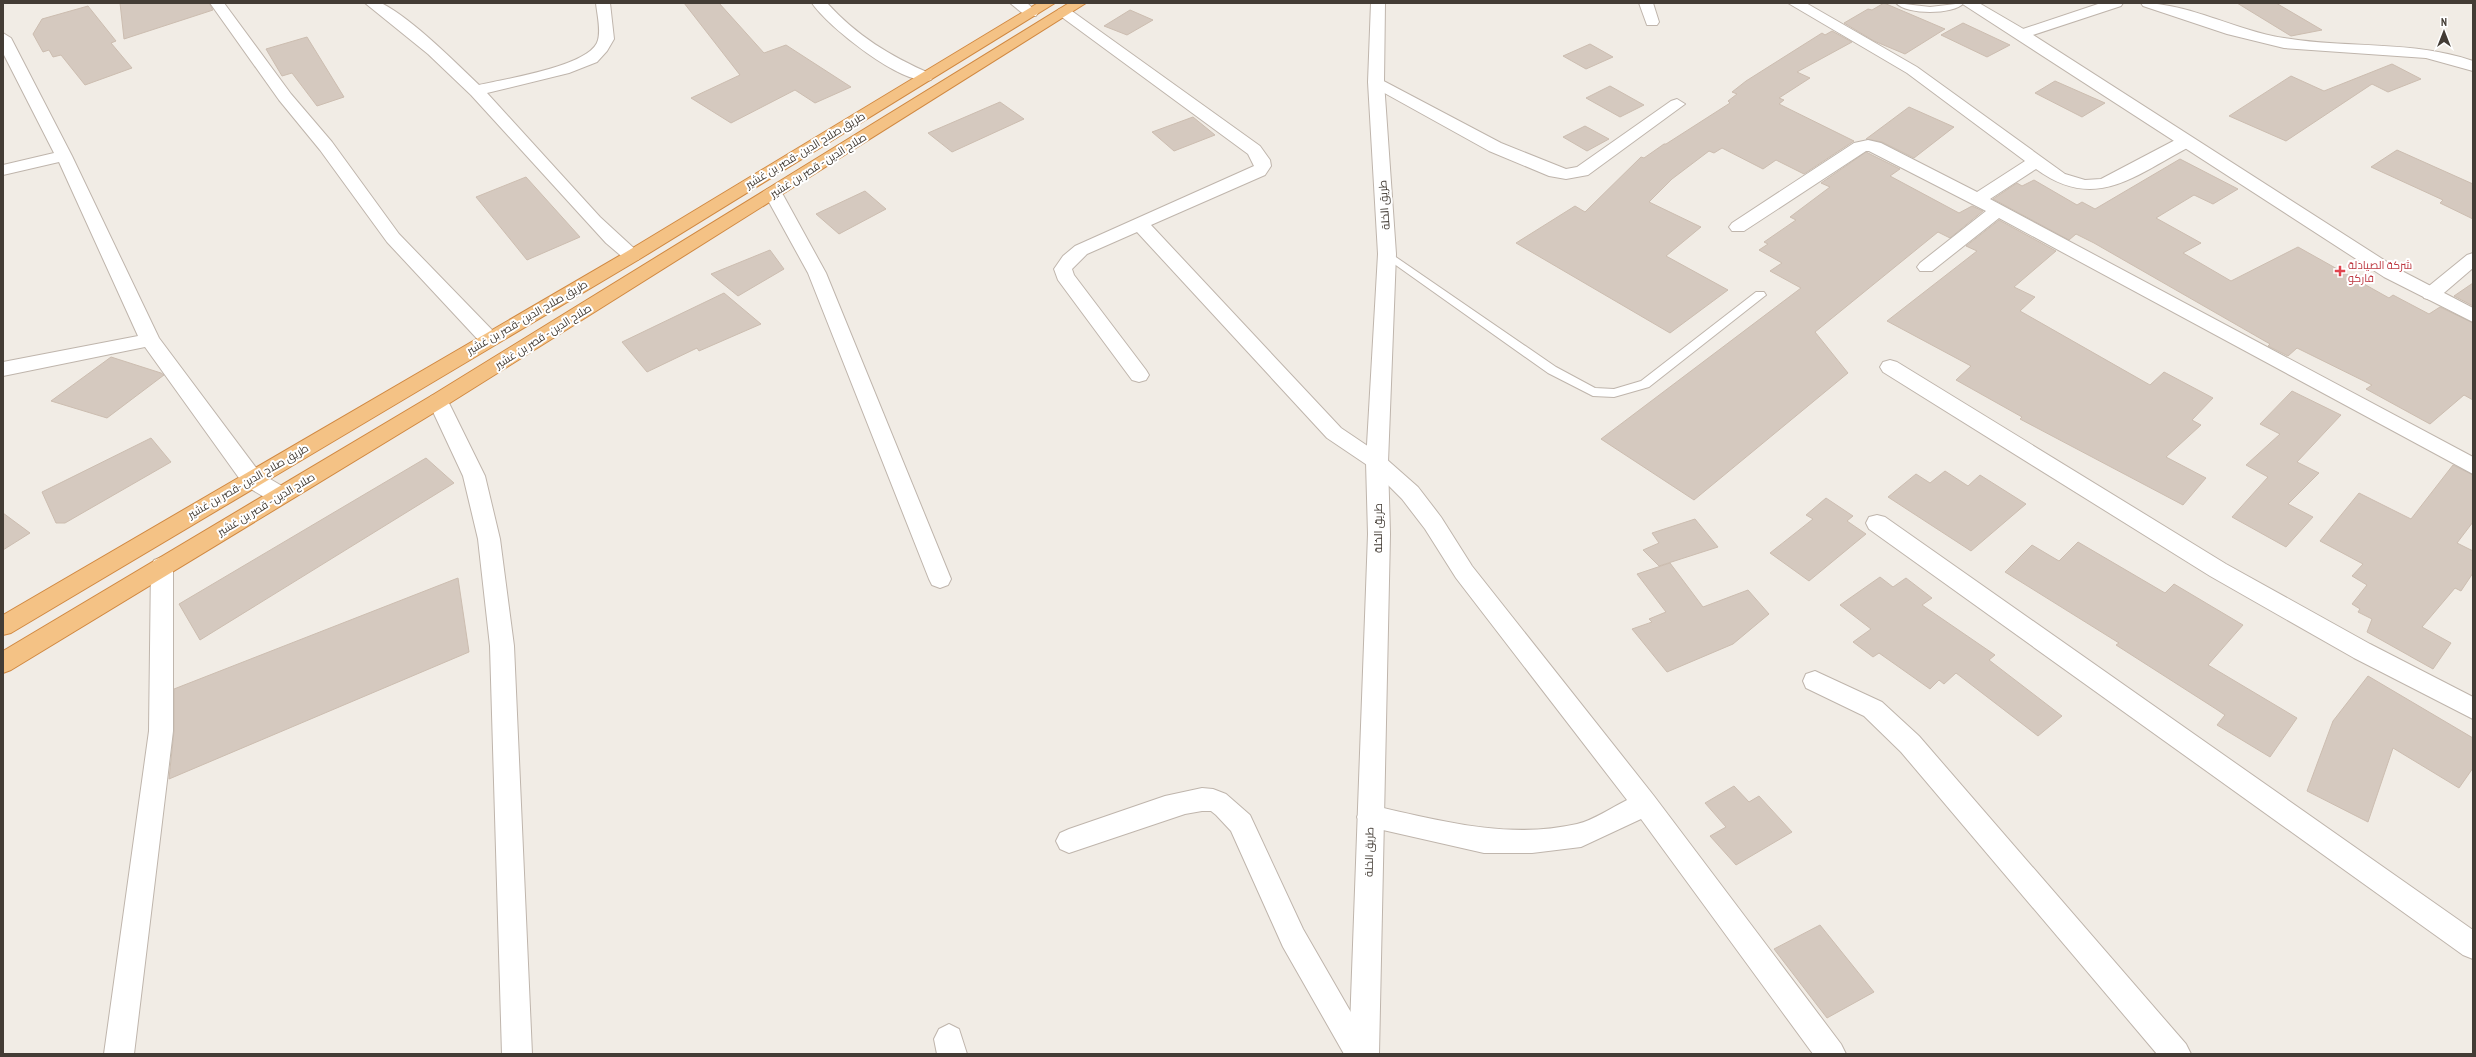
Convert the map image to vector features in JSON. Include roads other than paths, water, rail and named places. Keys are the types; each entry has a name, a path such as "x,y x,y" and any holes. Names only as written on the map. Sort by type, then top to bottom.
{"highway":[{"name":"طريق صلاح الدين -قصر بن غشير","path":"3,626 632,256 925,77 1024,8 1064,6"},
{"name":"صلاح الدين - قصر بن غشير","path":"3,663 438,401 773,193 1064,6"}],"street":[{"path":"217,3 285,97 326,146 393,238 489,339"},
{"path":"372,3 438,56 475,91 604,234 632,256"},
{"path":"475,91 564,70 592,58 602,48 606,39 603,3"},
{"path":"820,3 842,29 863,46 925,77"},
{"name":"طريق الخلة","path":"1363,1053 1379,534 1377,462 1388,254 1376,82 1378,3"},
{"path":"1646,3 1652,22"},
{"path":"1795,3 1912,70 2035,162 2059,178 2074,183 2094,185 2105,184 2185,142"},
{"path":"1968,3 2022,34 2185,142 2391,273 2473,316"},
{"path":"2022,34 2116,3"},
{"path":"2148,3 2228,30 2284,43 2315,47 2401,48 2438,54 2473,66"},
{"path":"1064,6 1254,150 1262,160 1263,166 1260,171 1139,223 1081,250 1069,260 1064,269 1065,276 1139,375"},
{"path":"3,38 11,69 64,156 150,340 252,479 280,495"},
{"path":"1376,82 1495,147 1555,172 1566,174 1582,171 1677,104"},
{"path":"1738,227 1860,147 1868,145 1875,146 1978,199 2473,466"},
{"path":"3,170 64,156"},
{"path":"1978,199 2035,162"},
{"path":"773,193 817,273 940,580"},
{"path":"1926,267 1998,210"},
{"path":"1139,223 1334,434 1377,462 1410,493 1433,523 1464,572 1644,804 1831,1054"},
{"path":"2431,294 2473,259"},
{"path":"3,369 150,340"},
{"path":"1890,367 2218,570 2362,651 2473,709"},
{"path":"438,401 474,476 490,539 502,646 517,1054"},
{"path":"1877,523 2473,946"},
{"path":"119,1054 161,731 162,566"},
{"path":"1815,681 1873,709 1910,744 2176,1054"},
{"path":"1070,841 1190,801 1212,800 1228,808 1241,823 1293,938 1363,1053"},
{"path":"1370,817 1484,841 1532,841 1581,835 1644,804"}],"lane":[{"path":"1900,3 1915,9 1928,11 1944,9 1960,3"},
{"path":"1388,254 1552,370 1593,392 1614,393 1645,384 1760,294"}],"place":[{"name":"شركة الصيادلة فاركو","path":"2340,271"}]}
